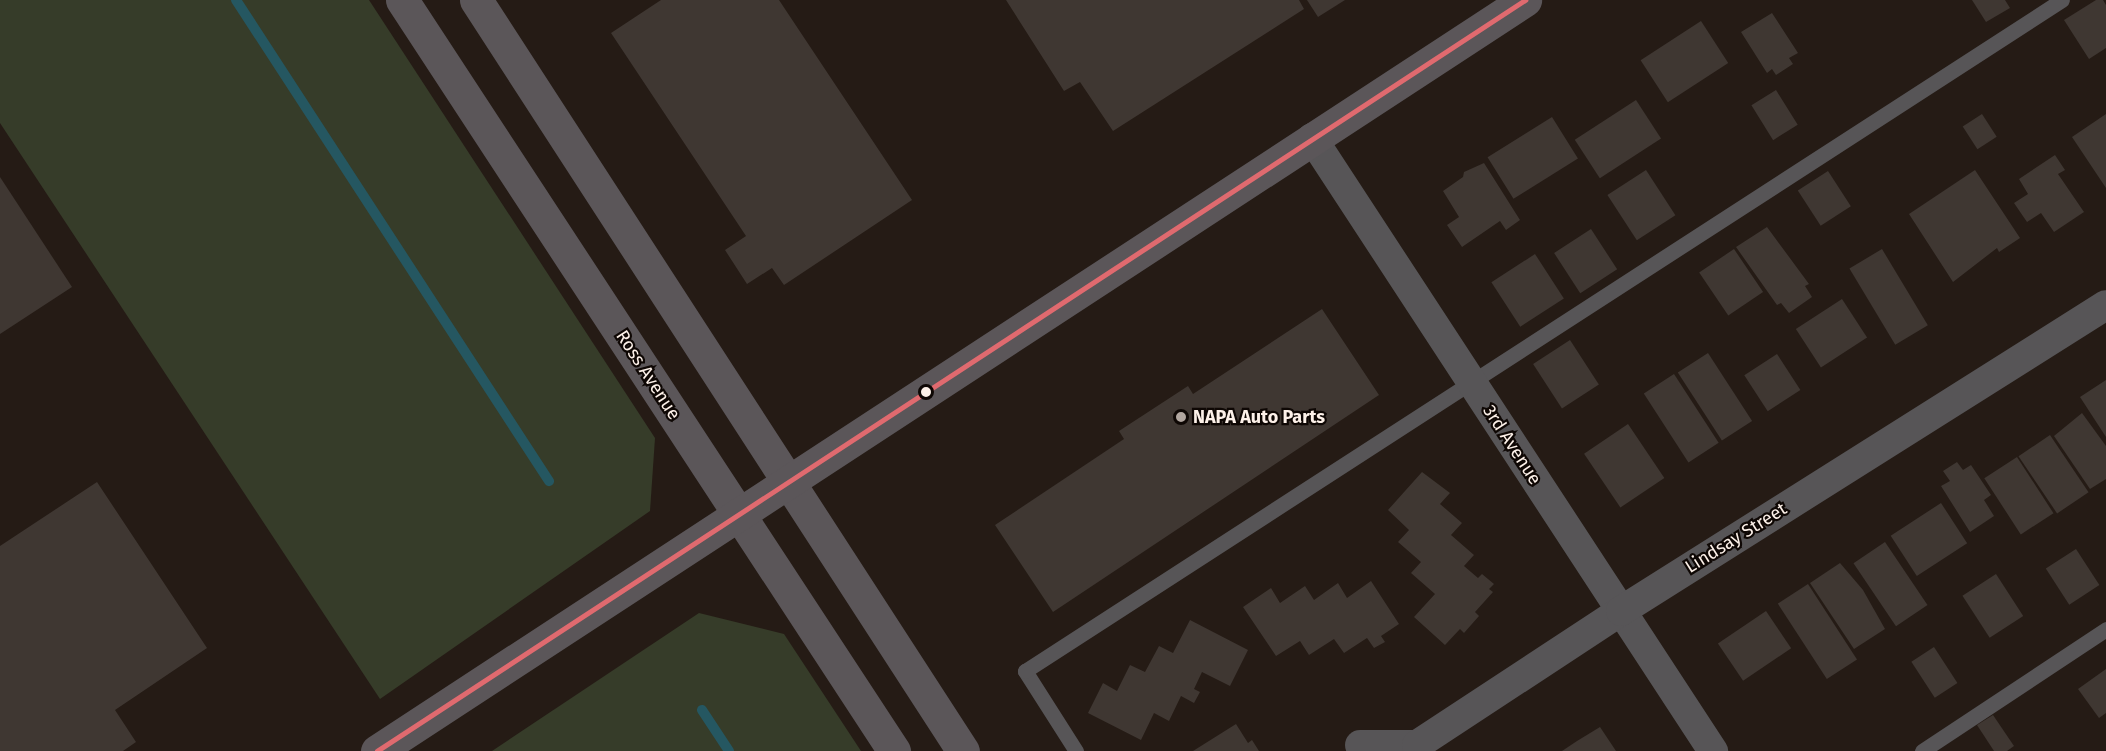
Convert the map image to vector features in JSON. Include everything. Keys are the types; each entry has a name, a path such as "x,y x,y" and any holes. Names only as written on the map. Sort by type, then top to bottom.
{"main road":[{"name":"Ross Avenue","path":"402,0 894,751"},
{"path":"476,0 963,751"},
{"path":"377,751 738,512 1525,0"}],"street":[{"name":"3rd Avenue","path":"1312,138 1713,751"},
{"name":"Lindsay Street","path":"1360,745 1418,745 1621,611 2106,305"}],"lane":[{"path":"1076,751 1025,671 2062,0"},
{"path":"1922,751 2106,629"}],"green space":[{"path":"0,0 369,0 655,438 650,511 380,699 0,123"},
{"path":"699,613 784,634 861,751 492,751"}],"building":[{"path":"661,0 779,0 912,200 784,285 772,268 747,284 725,250 746,236 611,33"},
{"path":"1006,0 1299,0 1304,9 1113,131 1080,82 1064,91"},
{"path":"1307,0 1345,0 1318,17"},
{"path":"1972,0 2005,0 2010,8 1986,22"},
{"path":"2096,0 2103,0 2106,5 2106,48 2089,59 2064,20"},
{"path":"1772,13 1798,53 1789,58 1793,64 1776,75 1772,69 1767,73 1741,32"},
{"path":"1701,21 1728,63 1668,102 1641,60"},
{"path":"1776,90 1798,125 1773,140 1751,105"},
{"path":"1636,100 1661,139 1600,178 1575,140"},
{"path":"1982,114 1997,137 1977,149 1963,127"},
{"path":"2106,114 2106,188 2072,137"},
{"path":"1552,117 1578,159 1514,199 1488,157"},
{"path":"2055,155 2065,170 2058,174 2084,212 2054,232 2041,213 2027,222 2014,203 2028,194 2019,179"},
{"path":"1484,163 1520,220 1506,230 1500,221 1462,247 1447,225 1459,217 1443,191 1463,177 1464,172"},
{"path":"1646,170 1675,215 1637,240 1607,195"},
{"path":"1975,170 2020,238 1999,252 1997,248 1953,282 1909,214"},
{"path":"1828,171 1851,206 1821,226 1798,191"},
{"path":"0,177 72,287 0,334"},
{"path":"1767,227 1809,284 1805,286 1812,297 1789,313 1781,303 1777,305 1736,247"},
{"path":"1591,229 1617,269 1580,293 1554,253"},
{"path":"1734,249 1763,292 1728,316 1699,272"},
{"path":"1882,249 1928,325 1895,345 1849,269"},
{"path":"1535,254 1564,298 1520,327 1491,282"},
{"path":"1842,299 1867,338 1821,368 1796,329"},
{"path":"1322,309 1379,395 1053,612 995,525 1124,439 1119,431 1188,386 1193,394"},
{"path":"1570,340 1599,384 1562,408 1533,364"},
{"path":"1708,353 1752,421 1722,441 1678,373"},
{"path":"1777,354 1800,390 1768,411 1744,375"},
{"path":"1674,374 1719,443 1688,462 1644,394"},
{"path":"2106,380 2106,437 2080,397"},
{"path":"2082,413 2106,446 2106,479 2090,489 2054,436"},
{"path":"1628,424 1664,478 1620,508 1584,454"},
{"path":"2050,435 2089,492 2057,513 2018,456"},
{"path":"2017,457 2053,513 2021,534 1984,478"},
{"path":"1957,462 1963,470 1971,465 1991,495 1984,500 1994,516 1970,532 1941,486 1950,481 1943,471"},
{"path":"1422,472 1450,493 1440,504 1462,523 1451,535 1474,555 1464,566 1478,578 1482,574 1494,584 1489,589 1493,592 1475,612 1479,616 1464,633 1460,629 1445,645 1414,617 1435,594 1411,573 1421,562 1398,542 1409,530 1388,510"},
{"path":"97,482 207,648 115,710 136,742 123,751 0,751 0,546"},
{"path":"1941,503 1967,543 1917,576 1891,536"},
{"path":"1885,542 1927,605 1896,626 1853,563"},
{"path":"2076,549 2099,585 2069,605 2046,569"},
{"path":"1840,563 1863,590 1885,629 1854,649 1810,583"},
{"path":"1996,574 2023,616 1990,638 1962,596"},
{"path":"1371,581 1399,624 1381,636 1385,642 1374,648 1367,638 1344,653 1334,639 1309,655 1300,641 1276,656 1243,607 1271,588 1280,603 1305,586 1314,600 1338,583 1347,598"},
{"path":"1808,584 1857,659 1827,679 1778,604"},
{"path":"1766,611 1791,648 1743,681 1718,643"},
{"path":"1190,620 1248,650 1230,686 1202,672 1194,689 1200,692 1194,703 1181,696 1169,721 1154,713 1141,740 1088,713 1103,683 1117,691 1130,665 1145,672 1159,646 1173,653"},
{"path":"1934,647 1957,683 1935,698 1911,662"},
{"path":"2106,669 2106,713 2099,718 2078,689"},
{"path":"1993,715 2014,746 2007,751 1994,751 1977,725"},
{"path":"1236,724 1248,743 1252,740 1259,751 1193,751"},
{"path":"1600,727 1616,751 1562,751 1577,741"}],"waterway":[{"path":"236,0 549,481"},
{"path":"702,710 729,751"}],"transit line":[{"path":"377,751 1525,0"}],"place":[{"name":"NAPA Auto Parts","path":"1181,417"}]}
